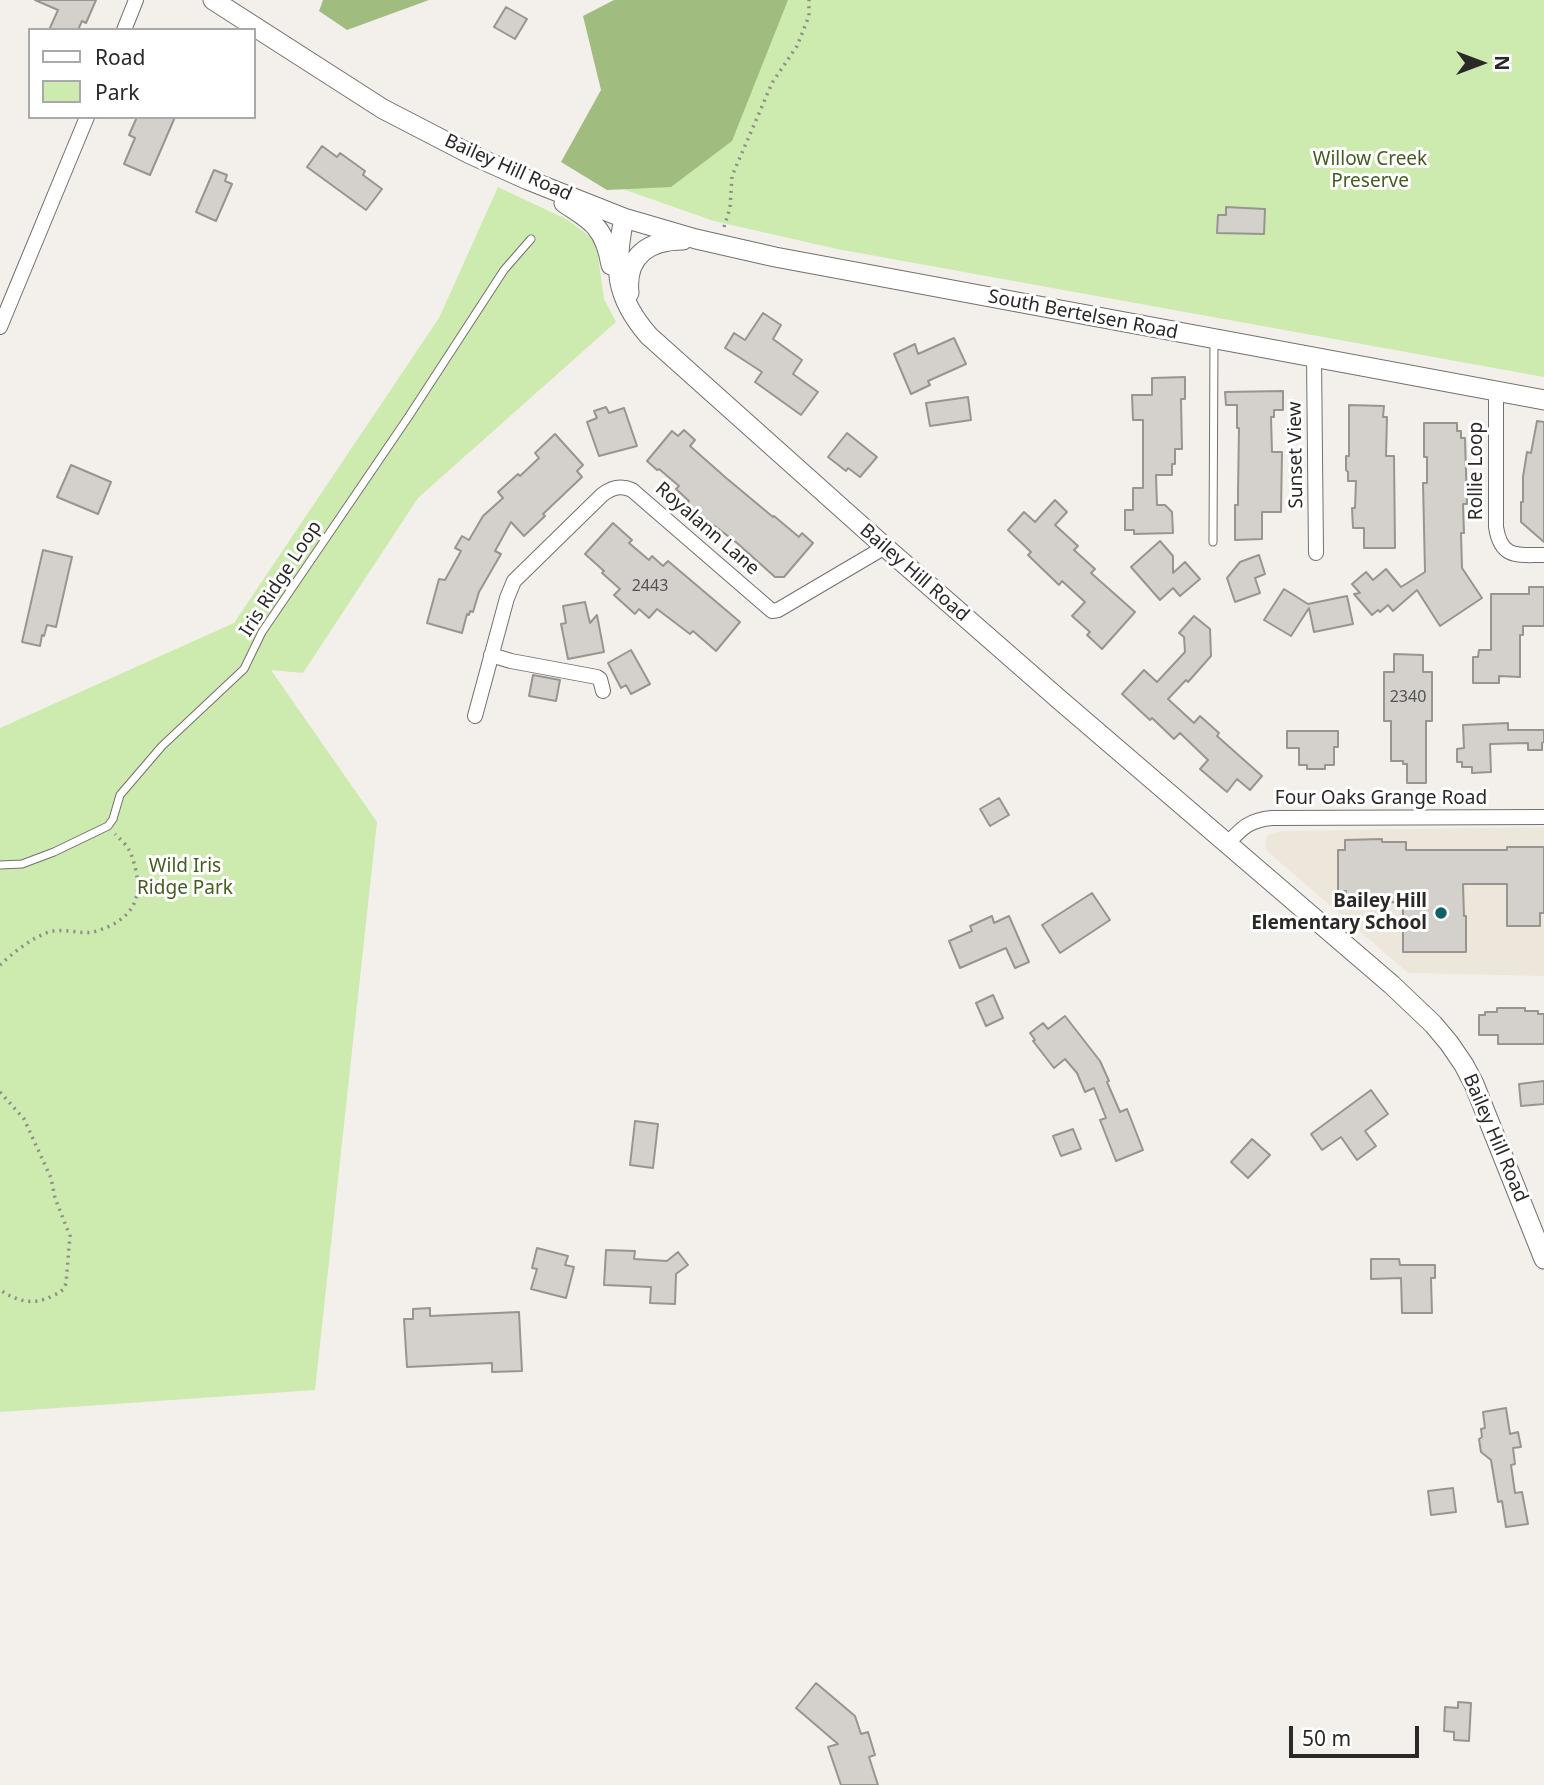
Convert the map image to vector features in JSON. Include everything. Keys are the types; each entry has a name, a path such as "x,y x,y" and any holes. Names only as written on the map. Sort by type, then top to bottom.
{"main road":[{"name":"Bailey Hill Road","path":"213,0 383,109 470,154 624,218 618,257 621,290 629,310 649,336 885,547 1392,985 1433,1024 1464,1065 1483,1105 1544,1259"},
{"path":"528,180 600,229 609,251 614,277 621,290"},
{"name":"South Bertelsen Road","path":"624,218 718,245 788,260 1544,400"},
{"path":"634,318 628,284 637,257 662,242 696,239"}],"street":[{"path":"125,28 136,0"},
{"path":"0,327 86,119"},
{"name":"Sunset View","path":"1314,357 1316,553"},
{"name":"Rollie Loop","path":"1496,391 1497,539 1503,549 1513,554 1544,555"},
{"name":"Royalann Lane","path":"475,716 514,581 616,482 632,490 769,609 775,611 885,547"},
{"path":"491,655 597,677 603,691"},
{"name":"Four Oaks Grange Road","path":"1227,844 1251,822 1272,818 1544,817"}],"lane":[{"name":"Iris Ridge Loop","path":"113,819 120,795 150,758 244,669 262,632 504,270 531,239"},
{"path":"1213,542 1214,339"},
{"path":"0,865 22,864 54,852 108,827 113,819"}],"path":[{"path":"718,245 730,208 732,176 772,83 797,46 809,16 809,0"},
{"path":"0,965 9,956 51,932 95,932 129,913 135,903 139,884 130,850 113,830 113,819"},
{"path":"0,1092 26,1122 51,1178 55,1198 70,1236 63,1290 35,1303 0,1290"}],"shaded area":[{"name":"Bailey Hill Elementary School","path":"1544,827 1544,976 1408,973 1267,851 1265,843 1267,836 1281,831"}],"green space":[{"path":"323,0 429,0 347,30 319,11"},
{"path":"614,0 788,0 732,141 671,187 607,190 561,162 601,90 583,16"},
{"name":"Willow Creek Preserve","path":"728,0 1544,0 1544,377 837,249 714,221 614,186"},
{"name":"Wild Iris Ridge Park","path":"498,187 568,220 592,238 597,250 604,299 616,322 418,498 303,673 271,670 377,822 315,1390 0,1412 0,728 234,623 439,318"}],"building":[{"path":"35,0 96,0 86,23 82,21 79,28 50,28 58,10"},
{"path":"506,7 527,19 515,39 494,27"},
{"path":"136,119 174,119 150,175 124,164 135,138 129,135"},
{"path":"322,146 337,157 340,153 365,171 363,175 382,189 366,210 307,167"},
{"path":"214,170 227,175 225,181 232,184 216,221 196,212"},
{"path":"1226,207 1265,209 1264,234 1217,233 1218,215 1226,215"},
{"path":"763,313 781,325 773,339 802,360 793,374 818,392 801,415 755,382 762,372 725,348 734,333 745,340"},
{"path":"954,338 966,364 928,381 930,385 911,394 894,354 915,344 918,354"},
{"path":"1185,377 1185,399 1181,399 1182,449 1175,449 1172,475 1156,475 1157,505 1165,505 1172,512 1173,533 1134,534 1134,530 1125,530 1125,510 1133,510 1133,488 1143,488 1143,420 1133,420 1132,395 1152,395 1152,378"},
{"path":"1283,391 1283,410 1274,410 1274,417 1271,417 1272,452 1282,452 1281,512 1262,512 1262,539 1235,540 1239,428 1237,405 1226,405 1225,392"},
{"path":"968,397 971,420 930,426 926,403"},
{"path":"1349,405 1384,406 1383,417 1387,417 1386,456 1394,456 1395,548 1364,548 1364,528 1353,528 1352,508 1355,508 1356,481 1348,481 1346,470 1346,456 1349,456"},
{"path":"606,407 609,413 624,408 637,446 599,456 587,422 597,418 594,411"},
{"path":"1537,421 1544,422 1544,542 1521,522 1523,477 1527,452 1531,453"},
{"path":"1424,423 1457,423 1457,431 1461,431 1461,438 1465,438 1467,504 1463,504 1462,568 1482,598 1440,626 1417,590 1393,611 1388,605 1372,615 1354,594 1360,593 1352,584 1366,572 1373,580 1386,569 1401,587 1425,572 1423,483 1427,483 1427,457 1424,457"},
{"path":"684,430 695,440 690,446 725,477 799,537 802,533 813,543 784,577 775,577 703,517 676,489 679,486 647,461 672,431 678,436"},
{"path":"847,433 877,457 860,477 848,468 846,471 828,457"},
{"path":"555,434 583,465 577,471 582,477 524,536 511,522 495,551 501,554 479,592 473,612 467,614 462,633 427,623 439,579 445,580 461,551 455,548 462,536 469,540 483,516 503,498 498,492 539,458 535,453"},
{"path":"71,465 111,482 98,514 57,497"},
{"path":"1055,500 1067,512 1055,525 1078,546 1074,550 1095,569 1091,573 1135,612 1102,649 1087,635 1090,632 1072,616 1085,602 1062,581 1059,585 1028,555 1031,552 1008,530 1024,512 1035,522"},
{"path":"613,523 632,540 629,543 649,560 652,556 663,566 668,561 740,622 716,651 693,631 690,634 657,609 649,618 639,609 635,614 614,595 620,589 585,554"},
{"path":"1160,541 1173,556 1173,573 1185,562 1200,579 1180,596 1173,588 1160,600 1131,567"},
{"path":"43,550 72,557 56,627 47,625 40,646 22,642"},
{"path":"1259,555 1265,574 1255,578 1260,593 1235,602 1227,578 1240,562"},
{"path":"1529,587 1544,587 1544,626 1523,626 1523,635 1520,635 1520,677 1499,676 1499,683 1473,683 1473,657 1478,657 1479,650 1491,650 1491,594 1529,594"},
{"path":"1284,589 1308,604 1347,596 1353,624 1314,632 1309,608 1291,636 1264,620"},
{"path":"585,602 590,623 597,615 604,652 568,659 561,624 566,623 563,606"},
{"path":"1194,616 1210,629 1211,656 1188,682 1186,680 1168,699 1194,723 1200,716 1219,733 1217,736 1262,776 1250,790 1237,779 1227,792 1200,769 1208,760 1180,733 1174,739 1122,694 1144,670 1157,682 1185,652 1184,637 1179,633"},
{"path":"631,650 650,684 631,694 626,685 621,688 608,663"},
{"path":"1394,654 1423,655 1423,672 1432,672 1432,721 1426,721 1426,783 1407,783 1407,764 1403,764 1403,761 1391,761 1391,721 1384,721 1384,672 1394,672"},
{"path":"533,675 560,680 556,701 529,696"},
{"path":"1508,723 1508,730 1544,730 1542,750 1528,750 1528,743 1490,744 1491,772 1472,773 1472,767 1462,767 1462,762 1457,762 1457,749 1464,748 1463,725"},
{"path":"1287,731 1338,731 1338,747 1334,747 1334,765 1325,765 1325,769 1307,769 1307,765 1299,765 1299,748 1287,748"},
{"path":"999,798 1009,815 990,826 980,809"},
{"path":"1382,839 1382,842 1406,842 1406,850 1507,850 1507,847 1544,847 1544,913 1540,913 1540,926 1507,926 1507,884 1463,884 1466,952 1403,952 1403,902 1346,903 1346,891 1338,891 1338,850 1345,850 1345,840"},
{"path":"1092,893 1110,920 1060,953 1042,925"},
{"path":"992,916 994,923 1009,916 1029,962 1015,968 1006,948 960,968 949,941 972,931 970,926"},
{"path":"993,995 1003,1018 986,1026 976,1003"},
{"path":"1497,1008 1525,1008 1525,1011 1544,1014 1544,1044 1498,1044 1498,1035 1479,1035 1479,1015 1497,1012"},
{"path":"1065,1016 1100,1061 1120,1112 1127,1109 1143,1150 1116,1161 1100,1120 1106,1118 1094,1088 1085,1092 1077,1073 1065,1059 1054,1068 1033,1041 1035,1040 1030,1033 1043,1023 1048,1029"},
{"path":"1544,1081 1544,1104 1521,1106 1519,1084"},
{"path":"1371,1090 1388,1114 1365,1131 1376,1146 1357,1160 1341,1137 1322,1150 1311,1134"},
{"path":"635,1121 658,1124 653,1168 630,1165"},
{"path":"1073,1129 1081,1149 1061,1156 1053,1136"},
{"path":"1252,1139 1270,1155 1248,1178 1231,1162"},
{"path":"537,1248 568,1256 565,1265 574,1267 566,1298 531,1289 537,1269 532,1268"},
{"path":"606,1250 635,1251 634,1259 667,1261 678,1252 688,1265 676,1274 675,1304 650,1303 651,1287 604,1285"},
{"path":"1371,1259 1399,1259 1400,1265 1435,1265 1435,1278 1431,1278 1432,1313 1402,1313 1401,1278 1371,1279"},
{"path":"430,1308 430,1316 519,1312 522,1371 492,1372 492,1363 407,1367 404,1319 413,1319 413,1309"},
{"path":"1506,1408 1510,1434 1518,1432 1521,1447 1513,1448 1515,1464 1511,1465 1515,1493 1522,1492 1528,1524 1506,1527 1502,1501 1498,1502 1491,1460 1481,1452 1479,1439 1482,1437 1481,1429 1485,1428 1483,1412"},
{"path":"1453,1488 1456,1512 1431,1515 1428,1491"},
{"path":"816,1683 855,1716 861,1734 868,1732 875,1755 869,1757 878,1785 841,1785 828,1747 838,1744 796,1708"},
{"path":"1458,1702 1471,1703 1469,1741 1454,1740 1454,1732 1444,1731 1445,1707 1458,1708"}],"place":[{"name":"Bailey Hill Elementary School","path":"1441,913"}]}
